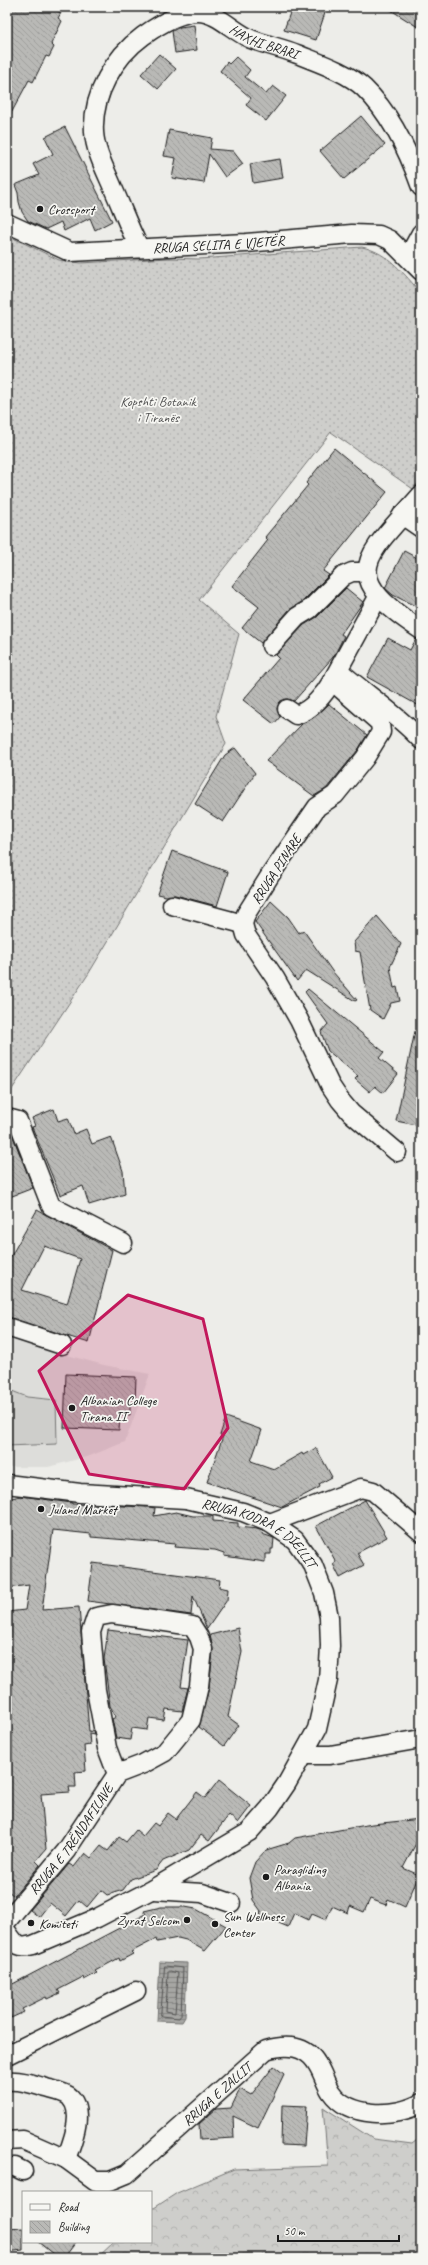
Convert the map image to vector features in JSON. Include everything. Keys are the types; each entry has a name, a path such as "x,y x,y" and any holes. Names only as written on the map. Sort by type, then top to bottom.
{"street":[{"name":"HAXHI BRARI","path":"139,247 98,152 94,132 94,117 98,99 107,77 119,57 135,42 150,31 187,14 198,12 210,15 246,37 296,54 342,73 364,88 378,103 408,151 421,187"},
{"name":"RRUGA SELITA E VJETËR","path":"7,223 70,252 139,247 246,243 352,234 379,235 390,240 421,271"},
{"path":"408,257 421,233"},
{"path":"421,495 381,538 372,553 366,572 369,586 378,597 390,609 421,630"},
{"path":"402,515 421,528"},
{"path":"271,646 297,617 310,609 342,576 352,572 366,572"},
{"path":"287,709 296,715 302,714 314,703 336,676 378,597"},
{"path":"336,676 407,724 421,740"},
{"name":"RRUGA PINARE","path":"243,924 246,914 271,874 317,807 334,795 365,758 381,732 380,723 336,676"},
{"path":"172,905 243,924 246,935 275,978 299,1020 325,1074 340,1100 352,1113 397,1152"},
{"path":"7,1118 18,1121 51,1206 123,1243"},
{"path":"7,1328 62,1345"},
{"name":"RRUGA KODRA E DIELLIT","path":"7,1484 80,1493 186,1499 243,1512 270,1523 295,1540 313,1565 324,1593 329,1617 330,1646 328,1680 317,1729 304,1755 270,1808 249,1832 151,1890 97,1918 33,1945 23,1947 17,1945 7,1932"},
{"path":"270,1523 361,1488 373,1491 421,1532"},
{"name":"RRUGA E TRËNDAFILAVE","path":"7,1921 66,1851 117,1774 143,1764 164,1752 191,1720 199,1686 203,1649 192,1626 112,1614 96,1618 91,1632 96,1690 108,1748 117,1774"},
{"path":"304,1755 330,1755 421,1739"},
{"path":"151,1890 182,1890 202,1893 230,1903"},
{"path":"7,2055 136,1991"},
{"name":"RRUGA E ZALLIT","path":"7,2141 23,2140 66,2160 96,2181 110,2181 127,2174 266,2050 290,2045 309,2054 317,2064 331,2092 339,2100 354,2108 370,2113 388,2112 413,2108 421,2103"},
{"path":"7,2081 21,2080 69,2096 74,2104 77,2117 75,2132 66,2160"}],"highlighted area":[{"path":"128,1295 203,1319 228,1428 184,1489 89,1474 39,1371"}],"shaded area":[{"name":"Albanian College Tirana II","path":"7,1339 104,1365 150,1374 125,1442 90,1456 48,1467 7,1467"}],"green space":[{"name":"Kopshti Botanik i Tiranës","path":"7,235 59,260 81,263 169,258 199,259 362,247 380,254 395,265 421,293 421,479 413,489 331,432 199,600 239,634 216,716 226,744 89,973 7,1097"},
{"path":"7,1389 27,1397 56,1400 57,1444 7,1446"},
{"path":"323,2107 373,2139 412,2144 421,2137 421,2258 97,2258 113,2243 152,2243 152,2209 177,2193 234,2169 328,2166"}],"water":[{"path":"160,1962 187,1963 185,2017 182,2022 157,2021"}],"building":[{"path":"7,7 49,7 61,13 58,18 62,21 51,44 54,47 49,57 46,56 33,82 29,80 7,121"},
{"path":"292,7 327,7 316,40 284,30"},
{"path":"386,7 421,7 421,29"},
{"path":"194,25 197,50 175,53 172,31 180,27"},
{"path":"159,54 176,69 158,89 141,74"},
{"path":"236,57 250,70 245,77 266,94 273,86 286,96 266,121 246,105 251,98 220,71 227,62 229,64"},
{"path":"361,116 385,145 344,179 320,151"},
{"path":"65,127 112,221 95,230 90,218 64,231 61,222 46,229 28,221 22,212 19,202 15,185 39,175 33,164 53,154 45,137"},
{"path":"169,130 212,138 210,149 233,151 243,164 225,177 209,154 204,183 172,178 176,158 164,156"},
{"path":"280,159 283,178 253,183 250,164"},
{"path":"334,448 387,492 323,571 329,575 303,601 289,610 261,643 242,628 259,607 232,586 268,540 265,537 308,485 306,483"},
{"path":"404,551 421,560 421,609 393,595 385,588"},
{"path":"346,588 363,602 341,634 344,636 334,656 294,701 287,699 279,703 277,709 280,717 274,724 243,700 279,658 276,655 304,625 317,617"},
{"path":"388,638 410,650 416,639 421,640 421,707 367,677"},
{"path":"329,704 367,735 358,750 326,789 314,796 266,761 303,723 318,714"},
{"path":"235,748 255,773 223,822 195,804 225,755"},
{"path":"172,851 228,872 217,906 175,895 166,896 157,894"},
{"path":"271,901 288,917 299,933 304,931 332,971 357,1000 355,1001 306,970 297,981 255,922"},
{"path":"377,916 401,944 390,967 394,988 397,987 400,1001 391,1003 383,1019 370,1010 360,952 355,951 354,942"},
{"path":"308,989 384,1052 379,1058 398,1074 383,1093 375,1086 370,1092 355,1079 358,1076 328,1051 321,1032 328,1024 305,992"},
{"path":"415,1031 421,1031 421,1126 396,1121"},
{"path":"54,1109 58,1121 68,1118 74,1134 86,1129 92,1144 111,1137 123,1171 125,1194 89,1205 83,1186 60,1195 32,1127 35,1126 32,1118"},
{"path":"12,1134 33,1188 7,1198 7,1136"},
{"path":"37,1210 112,1250 89,1343 7,1317 7,1263","holes":["44,1246 80,1259 67,1304 22,1290"]},
{"path":"66,1374 136,1377 135,1403 130,1403 130,1415 120,1414 119,1430 64,1428"},
{"path":"226,1417 262,1430 251,1461 274,1469 302,1453 303,1455 316,1448 332,1477 319,1484 320,1487 282,1507 207,1482 223,1436 220,1435"},
{"path":"21,1496 72,1504 150,1507 155,1508 154,1516 176,1512 193,1516 213,1516 213,1521 238,1523 238,1527 257,1529 263,1531 262,1534 274,1538 273,1549 271,1549 271,1554 265,1554 265,1562 224,1556 224,1553 215,1550 174,1547 175,1544 91,1537 91,1534 53,1530 42,1610 79,1607 89,1732 93,1730 94,1735 89,1734 90,1745 84,1746 86,1771 75,1772 76,1787 69,1787 70,1792 41,1794 46,1849 36,1861 40,1865 14,1896 7,1890 7,1612 25,1610 29,1585 7,1588 7,1499"},
{"path":"365,1500 387,1537 357,1553 364,1565 340,1578 333,1564 336,1562 316,1526"},
{"path":"93,1563 220,1580 219,1587 228,1589 227,1600 207,1629 193,1596 191,1615 88,1601"},
{"path":"238,1628 242,1652 228,1717 239,1725 224,1746 199,1727 209,1687 213,1650 210,1635"},
{"path":"108,1630 188,1640 181,1687 188,1688 182,1711 166,1709 164,1720 149,1718 147,1730 132,1728 130,1740 116,1738 112,1719 116,1717 110,1706 104,1659"},
{"path":"219,1780 251,1806 238,1823 229,1815 209,1841 201,1835 189,1850 163,1861 156,1870 131,1879 123,1890 107,1895 101,1890 87,1907 79,1900 66,1916 50,1903 39,1917 30,1910 69,1864 74,1867 85,1853 91,1858 101,1846 108,1851 119,1837 126,1842 136,1830 143,1836 154,1823 158,1826 168,1813 176,1819 197,1792 205,1798"},
{"path":"421,1819 421,1834 403,1868 419,1875 405,1907 388,1899 386,1905 370,1899 364,1912 350,1906 348,1913 332,1906 326,1920 312,1914 309,1920 294,1913 288,1927 260,1915 261,1911 253,1900 249,1878 255,1862 266,1850 289,1843 295,1838 372,1824"},
{"path":"161,1907 185,1907 196,1909 226,1926 205,1951 186,1940 178,1938 157,1942 156,1939 131,1952 133,1954 120,1961 119,1958 95,1971 97,1973 84,1980 83,1977 58,1990 60,1993 47,1999 46,1997 22,2009 24,2012 11,2018 7,2010 7,1987 146,1914 144,1911"},
{"path":"274,2066 284,2074 258,2128 233,2116 234,2138 200,2140 199,2124 216,2109 231,2108 240,2089 251,2095"},
{"path":"282,2105 307,2106 304,2146 281,2145"},
{"path":"22,2228 23,2250 7,2252 7,2229"},
{"path":"39,2243 75,2243 64,2258 58,2258"}],"place":[{"name":"Crossport","path":"40,209"},
{"name":"Albanian College Tirana II","path":"72,1408"},
{"name":"Juland Market","path":"41,1509"},
{"name":"Paragliding Albania","path":"266,1877"},
{"name":"Zyrat Selcom","path":"187,1920"},
{"name":"Komiteti","path":"31,1923"},
{"name":"Sun Wellness Center","path":"215,1924"}]}
